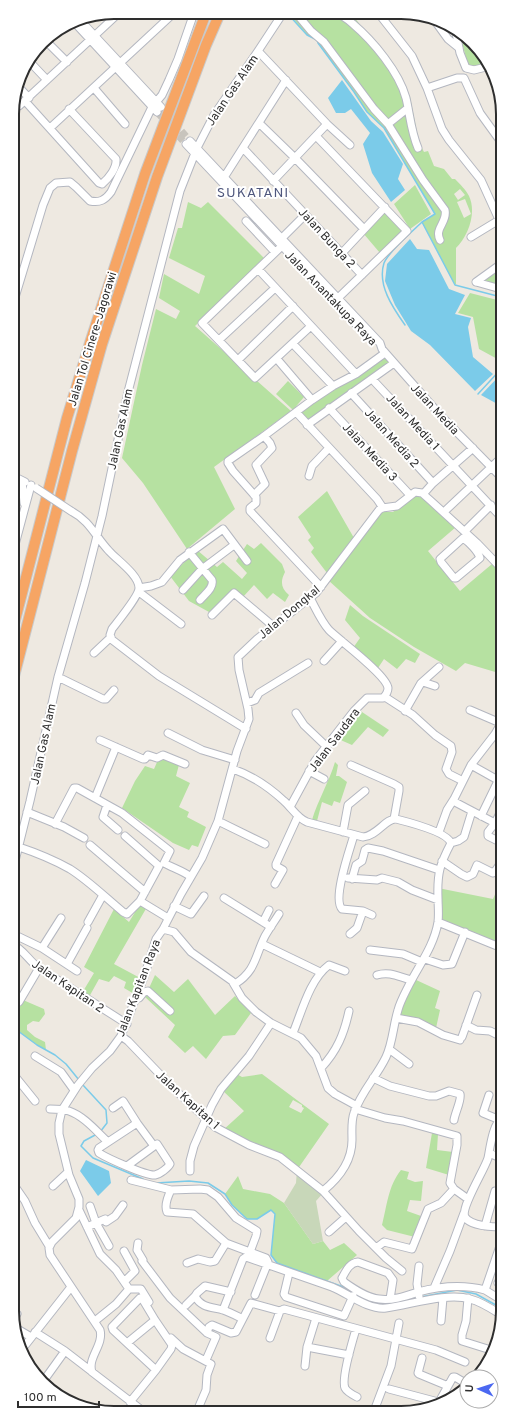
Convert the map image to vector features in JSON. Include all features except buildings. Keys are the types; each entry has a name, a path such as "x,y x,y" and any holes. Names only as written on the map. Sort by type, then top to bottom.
{"highway":[{"name":"Jalan Tol Cinere–Jagorawi","path":"19,605 67,418 90,343 150,162 204,19"},
{"name":"Jalan Tol Cinere–Jagorawi","path":"19,657 72,452 102,344 157,177 206,45 217,19"}],"street":[{"path":"19,106 93,38 111,19"},
{"path":"50,128 168,19"},
{"path":"19,282 50,188 56,183 67,182 76,187 90,201 100,201 106,198 111,192 157,108 178,59 190,19"},
{"name":"Jalan Gas Alam","path":"19,847 58,677 97,535 126,398 180,191 196,151 220,104 279,19"},
{"path":"301,19 311,31 324,42 374,109 388,124 423,180 445,210 445,220 438,233 440,240"},
{"path":"346,19 353,23 393,69 403,90 414,138 418,148"},
{"path":"383,19 412,56 445,135 481,180 496,211"},
{"path":"83,24 93,38"},
{"path":"79,26 93,38 119,65 157,108"},
{"path":"439,27 448,39 459,48"},
{"path":"457,37 466,68 474,70 484,68"},
{"path":"50,45 67,62"},
{"path":"258,51 327,124 350,145"},
{"path":"33,65 47,80"},
{"path":"426,88 458,78 464,78 480,113 496,135"},
{"path":"223,179 286,80"},
{"path":"94,88 125,124"},
{"path":"22,91 50,128 99,183 102,184 114,169 116,159 69,109"},
{"path":"388,124 408,108"},
{"path":"259,124 295,158 364,229"},
{"path":"273,181 327,124"},
{"path":"316,136 407,231 337,300"},
{"name":"Jalan Anantakupa Raya","path":"188,142 351,315 377,346 384,351"},
{"name":"Jalan Bunga 2","path":"243,148 362,275"},
{"path":"342,253 385,207"},
{"path":"305,215 275,252 202,323 255,378 311,326"},
{"path":"471,237 496,221"},
{"path":"246,222 275,252"},
{"path":"496,268 476,282 496,288"},
{"path":"258,269 356,374"},
{"path":"219,340 275,288"},
{"path":"238,360 292,306"},
{"path":"293,344 333,386"},
{"path":"321,587 250,511 250,508 256,502 256,499 233,471 228,461 312,400 333,386 356,374 384,351"},
{"name":"Jalan Media","path":"384,351 442,417 496,472"},
{"path":"277,359 312,400"},
{"path":"308,425 329,408 394,363"},
{"name":"Jalan Media 1","path":"372,379 496,511"},
{"name":"Jalan Media 2","path":"351,393 433,483"},
{"name":"Jalan Media 3","path":"329,408 410,495"},
{"path":"296,412 377,499 383,508 397,506 410,495 420,492 424,494 475,546 496,564"},
{"path":"254,495 265,484 256,465 272,448 264,436"},
{"path":"309,476 312,466 329,448"},
{"path":"425,492 433,483 473,448"},
{"path":"446,510 471,484 496,462"},
{"path":"19,479 72,511 85,521 109,551 134,576 139,590 181,624"},
{"path":"22,481 24,509"},
{"path":"19,529 24,509 33,487"},
{"path":"466,530 491,505"},
{"name":"Jalan Dongkal","path":"235,760 249,719 239,670 238,657 273,626 310,598 321,587 369,522 379,510 383,508"},
{"path":"246,729 159,676 118,645 111,637 110,633 139,590 162,582 180,560 189,552 223,528 247,561"},
{"path":"463,538 475,546 480,558 457,578 454,578 440,561 441,557 463,538"},
{"path":"183,590 202,569 234,545"},
{"path":"189,552 212,580 211,587 200,600"},
{"path":"212,615 234,593 273,626"},
{"path":"310,598 325,626 363,659 386,682 388,688 385,696 404,711 413,715 435,735 451,746 452,752 446,766 446,772 463,781"},
{"path":"94,653 111,637"},
{"path":"324,661 342,641"},
{"path":"246,699 255,700 259,693 308,663"},
{"path":"404,711 423,682 439,667"},
{"path":"58,677 103,700 106,699 114,690"},
{"path":"423,682 435,686"},
{"name":"Jalan Saudara","path":"290,806 309,771 354,711 369,697 379,699 385,696"},
{"path":"470,710 496,721"},
{"path":"296,713 307,728 327,747"},
{"path":"168,733 207,752 235,760"},
{"path":"439,832 447,810 471,765 496,737"},
{"path":"100,740 144,760 148,755 157,758 163,755 185,764"},
{"path":"95,798 116,747"},
{"name":"Jalan Kapitan Raya","path":"129,1289 125,1281 100,1254 79,1210 78,1194 68,1172 58,1131 59,1119 62,1110 76,1088 84,1077 110,1051 121,1036 127,1024 156,939 164,928 174,906 202,858 218,821 235,760"},
{"path":"471,765 496,779"},
{"path":"351,766 399,787 394,819"},
{"path":"233,769 259,780 290,806 298,816 305,821 363,837 370,835 391,819 394,819 439,832 447,836 451,842"},
{"path":"309,771 324,780"},
{"path":"481,816 496,782"},
{"path":"55,824 74,788 77,788 122,813 170,851 164,863 191,877"},
{"path":"342,832 348,805 365,791"},
{"path":"453,801 495,823 488,832 488,836 496,840"},
{"path":"106,805 103,817 118,830"},
{"path":"451,842 458,841 464,837 472,811"},
{"path":"28,812 84,838"},
{"path":"275,884 283,870 276,866 276,864 298,816"},
{"path":"218,821 265,844"},
{"path":"354,835 341,878 339,904 340,908 363,911 372,915"},
{"path":"19,847 50,858 70,870 125,913 130,912 143,896 159,866 125,836"},
{"path":"323,1191 338,1176 347,1162 352,1147 352,1118 373,1078 386,1058 394,1034 400,1004 411,980 424,960 438,922 439,870 451,842"},
{"path":"90,845 143,896 169,916"},
{"path":"352,878 356,864 362,861 365,850 368,848 439,870"},
{"path":"442,861 467,877 473,874 477,865 493,873 496,869"},
{"path":"341,878 376,880 382,878 398,882 418,893 438,900"},
{"path":"67,964 103,895"},
{"path":"174,906 192,914 204,896"},
{"path":"224,898 271,927"},
{"path":"262,922 269,910"},
{"path":"350,934 357,928 363,911"},
{"path":"235,984 243,979 251,970 265,935 279,914"},
{"path":"42,948 61,918"},
{"path":"438,922 496,945"},
{"path":"164,928 174,932 191,952 229,978 235,984 239,994 256,1012 271,1023 302,1038 316,1056 326,1085 331,1091 356,1108 385,1118 403,1121 457,1136 457,1146 450,1182 454,1189 468,1198"},
{"path":"370,950 402,954 443,965 452,964 465,932"},
{"path":"19,937 42,948 77,971"},
{"path":"262,944 320,972"},
{"name":"Jalan Kapitan 2","path":"19,948 39,968 127,1024"},
{"path":"293,1033 309,993 320,972 329,965 345,971"},
{"path":"19,1002 39,968"},
{"path":"377,975 391,973 411,980"},
{"path":"136,1001 144,992 148,991 170,1012"},
{"path":"396,1018 418,1022 443,1035 461,1039 477,995"},
{"path":"321,1068 335,1052 343,1033 349,1011"},
{"path":"190,1171 190,1161 192,1155 206,1118 221,1089 249,1056 271,1023"},
{"path":"466,1025 476,1030 490,1031 496,1034"},
{"name":"Jalan Kapitan 1","path":"121,1036 132,1044 177,1092 222,1131 249,1145 280,1157 323,1191 362,1236 402,1271"},
{"path":"389,1049 409,1064"},
{"path":"35,1056 62,1072 76,1088"},
{"path":"373,1078 390,1086 429,1096 438,1095 449,1091 458,1093 461,1097 456,1108 454,1120"},
{"path":"19,1081 35,1101"},
{"path":"489,1095 483,1113 496,1117"},
{"path":"113,1108 123,1101 154,1146"},
{"path":"50,1109 62,1110 76,1114 108,1142"},
{"path":"127,1166 158,1144 169,1161 169,1166 158,1174 154,1175 127,1166 102,1155 98,1151 98,1148 137,1123"},
{"path":"434,1288 450,1251 468,1198 487,1162 490,1144 496,1130"},
{"path":"489,1152 496,1156"},
{"path":"53,1186 68,1172"},
{"path":"131,1180 171,1190 200,1188 208,1190 214,1194 236,1218 257,1231 250,1252"},
{"path":"376,1248 384,1242 412,1249 428,1209 440,1203 454,1189"},
{"path":"171,1190 165,1208 167,1212 193,1214 226,1243 266,1258 267,1265 255,1295"},
{"path":"486,1226 496,1191"},
{"path":"19,1192 49,1246 50,1255 100,1330 101,1335 91,1364 91,1370"},
{"path":"87,1227 105,1219 106,1222 115,1216 123,1205"},
{"path":"90,1206 96,1223 110,1246"},
{"path":"49,1246 76,1218 79,1210"},
{"path":"464,1213 464,1217 469,1221 486,1226 496,1227"},
{"path":"329,1232 346,1217"},
{"path":"138,1243 137,1250 143,1260 142,1262 170,1298 207,1333 216,1337 206,1360"},
{"path":"187,1263 198,1259 210,1262 215,1261 226,1243"},
{"path":"124,1251 134,1268"},
{"path":"223,1310 244,1258 248,1257 290,1273 332,1286 353,1296 368,1306 380,1309 419,1298 434,1288 459,1286 485,1290 496,1297"},
{"path":"485,1290 496,1258"},
{"path":"125,1281 134,1272 134,1268 142,1262"},
{"path":"390,1299 393,1280 388,1273 355,1262 348,1268 342,1278 344,1282 370,1297 381,1300 468,1298 484,1304 496,1312"},
{"path":"419,1266 417,1284 419,1298"},
{"path":"290,1273 284,1294 286,1297 344,1316 353,1296"},
{"path":"186,1305 203,1287 207,1286 230,1292"},
{"path":"26,1346 71,1287"},
{"path":"95,1321 116,1304 129,1289 141,1289 165,1329 177,1344 183,1349 211,1364 207,1375 206,1390 199,1406"},
{"path":"195,1296 197,1300 207,1307 223,1310 241,1318"},
{"path":"441,1321 443,1298"},
{"path":"468,1298 467,1314 462,1341 488,1349"},
{"path":"130,1402 156,1370 172,1346 143,1300 139,1299 112,1327 112,1329 156,1370"},
{"path":"207,1333 209,1327 212,1325 231,1333 236,1332 251,1303 280,1311 282,1309 287,1310 436,1350 465,1362"},
{"path":"270,1338 280,1311"},
{"path":"305,1366 307,1347 316,1318"},
{"path":"127,1343 155,1320"},
{"path":"376,1406 391,1366 399,1323"},
{"path":"356,1329 349,1355 344,1385 347,1391 357,1397"},
{"path":"21,1330 65,1351 136,1406"},
{"path":"307,1347 349,1355"},
{"path":"46,1377 65,1351"},
{"path":"422,1358 418,1373 448,1386"},
{"path":"443,1396 454,1377 459,1380"},
{"path":"389,1389 433,1400"}],"green space":[{"path":"293,19 356,19 403,82 410,97 419,142 424,152 428,151 434,166 444,169 468,194 471,203 472,217 464,237 456,248 455,285 422,222 435,214 384,128 367,112 317,40 307,35","holes":["460,189 465,195 458,200 454,194","465,199 471,214 464,218 457,202"]},
{"path":"460,40 472,51 482,65 468,65"},
{"path":"415,185 431,214 410,229 394,204"},
{"path":"188,202 201,208 208,202 265,259 195,326 291,411 214,467 235,509 187,549 143,483 122,458 156,309 176,319 180,311 159,298 164,274 199,294 205,276 169,258 178,228 182,228"},
{"path":"385,210 404,232 380,253 363,233"},
{"path":"496,268 496,288 476,282"},
{"path":"470,293 496,300 496,358 479,349 473,317 458,313"},
{"path":"385,353 394,363 307,425 296,412"},
{"path":"288,381 304,397 293,410 276,394"},
{"path":"327,491 354,538 327,573 311,552 314,548 308,540 311,537 298,517"},
{"path":"413,495 420,495 456,527 428,551 460,591 492,564 496,568 496,672 465,663 456,671 414,647 370,618 328,580 367,528 382,512 393,512"},
{"path":"261,543 282,564 285,572 282,579 282,585 284,590 289,595 285,602 273,593 267,599 254,585 243,597 234,592 209,612 189,601 170,576 197,550 217,567 223,562 242,579 247,573 236,561 247,544 254,549"},
{"path":"350,605 363,616 420,654 415,663 406,659 397,669 384,659 378,668 353,648 360,638 345,620"},
{"path":"359,710 389,730 383,737 368,727 352,745 336,738"},
{"path":"161,753 180,761 176,776 190,783 179,807 189,812 187,817 206,827 198,847 192,845 189,850 173,843 122,808 135,781 145,766 154,769"},
{"path":"335,762 338,765 336,776 339,776 347,782 340,803 334,801 332,806 322,802 317,821 312,820 330,777"},
{"path":"438,888 493,899 496,892 496,946 438,922"},
{"path":"140,904 147,907 114,964 142,979 136,995 124,988 126,982 114,976 109,982 99,979 89,997 82,993 94,973 84,967 114,909 129,922"},
{"path":"155,975 174,992 188,979 215,1015 235,996 251,1013 235,1035 223,1036 206,1059 193,1046 185,1053 168,1037 175,1025 145,997"},
{"path":"414,979 440,991 435,1008 440,1010 436,1028 397,1015"},
{"path":"23,1000 44,1009 45,1014 39,1022 33,1021 27,1025 27,1030 35,1037 45,1042 46,1050 19,1032 19,1005"},
{"path":"235,1073 242,1077 262,1074 329,1124 297,1170 288,1163 222,1131 244,1111 221,1089","holes":["293,1100 302,1105 304,1108 301,1113 289,1107"]},
{"path":"432,1133 438,1134 437,1150 453,1152 449,1175 426,1168"},
{"path":"297,1170 324,1192 316,1201 323,1241 313,1244 284,1203 296,1183"},
{"path":"401,1170 409,1172 407,1179 415,1182 423,1181 421,1201 410,1200 407,1211 421,1216 415,1237 387,1230 382,1225 393,1183"},
{"path":"238,1176 243,1189 270,1194 284,1203 313,1244 323,1241 330,1250 344,1243 357,1255 327,1281 277,1263 271,1255 275,1214 271,1210 257,1219 247,1219 232,1205 225,1194"}],"water":[{"path":"342,80 371,121 383,132 403,164 398,179 405,190 391,202 372,173 363,144 370,133 351,109 345,113 336,113 328,98"},
{"path":"410,239 417,249 429,250 449,289 465,295 455,314 471,318 468,327 473,357 493,374 475,391 430,345 411,331 395,305 385,281 387,264"},
{"path":"496,379 496,403 481,395"},
{"path":"86,1160 109,1171 111,1183 98,1196 80,1171"}],"waterway":[{"path":"292,19 307,35 317,40 367,112 384,128 435,214 422,222 455,285 496,296"},
{"path":"405,325 387,296 384,288 382,271 384,263 391,253 422,222"},
{"path":"478,394 496,374"},
{"path":"19,1032 37,1045 55,1055 66,1064 79,1080"},
{"path":"82,1084 106,1110 107,1123 100,1132"},
{"path":"97,1134 84,1141 81,1146 93,1158 143,1179"},
{"path":"156,1183 189,1181 208,1183 225,1194 232,1205 247,1219 257,1219 271,1210 275,1214 271,1255 277,1263 349,1289"},
{"path":"421,1297 457,1290 476,1294 496,1305"},
{"path":"364,1298 378,1303 393,1302"},
{"path":"401,1301 417,1298"}],"tunnel":[{"path":"161,107 190,141"},
{"path":"157,112 186,144"}],"district":[{"name":"SUKATANI","path":"253,192"}]}
